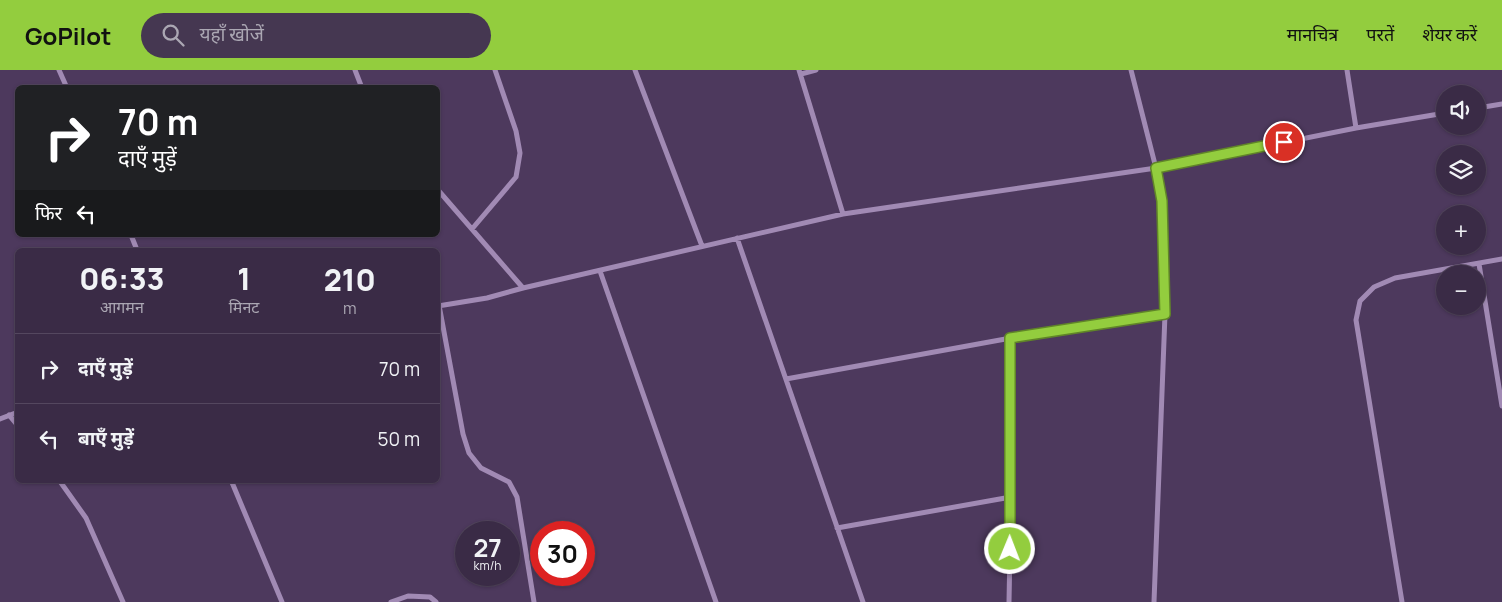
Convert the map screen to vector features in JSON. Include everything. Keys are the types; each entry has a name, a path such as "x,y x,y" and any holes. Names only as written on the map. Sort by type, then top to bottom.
{"street":[{"path":"59,70 65,85"},
{"path":"354,70 361,85"},
{"path":"472,229 516,178 520,153 516,131 495,70"},
{"path":"635,70 702,246"},
{"path":"816,70 800,72 843,214"},
{"path":"1131,70 1156,168 1162,201 1165,314 1154,602"},
{"path":"1347,70 1356,128"},
{"path":"1486,107 1502,104"},
{"path":"440,306 487,298 843,214 1156,168 1356,128 1436,115"},
{"path":"440,192 523,288"},
{"path":"737,238 863,602"},
{"path":"1402,602 1356,320 1360,301 1374,287 1395,278 1502,259"},
{"path":"1478,264 1502,406"},
{"path":"600,271 716,602"},
{"path":"786,379 1010,338 1165,314"},
{"path":"440,316 463,434 469,453 481,468 509,482 517,497 534,602"},
{"path":"1009,602 1011,497 1010,338"},
{"path":"0,419 15,413"},
{"path":"9,416 15,423"},
{"path":"61,483 86,518 123,602"},
{"path":"232,483 282,602"},
{"path":"837,528 1011,497"},
{"path":"391,602 408,596 430,597 436,602"}],"route":[{"path":"1010,549 1010,338 1165,314 1162,201 1156,168 1284,142"}]}
